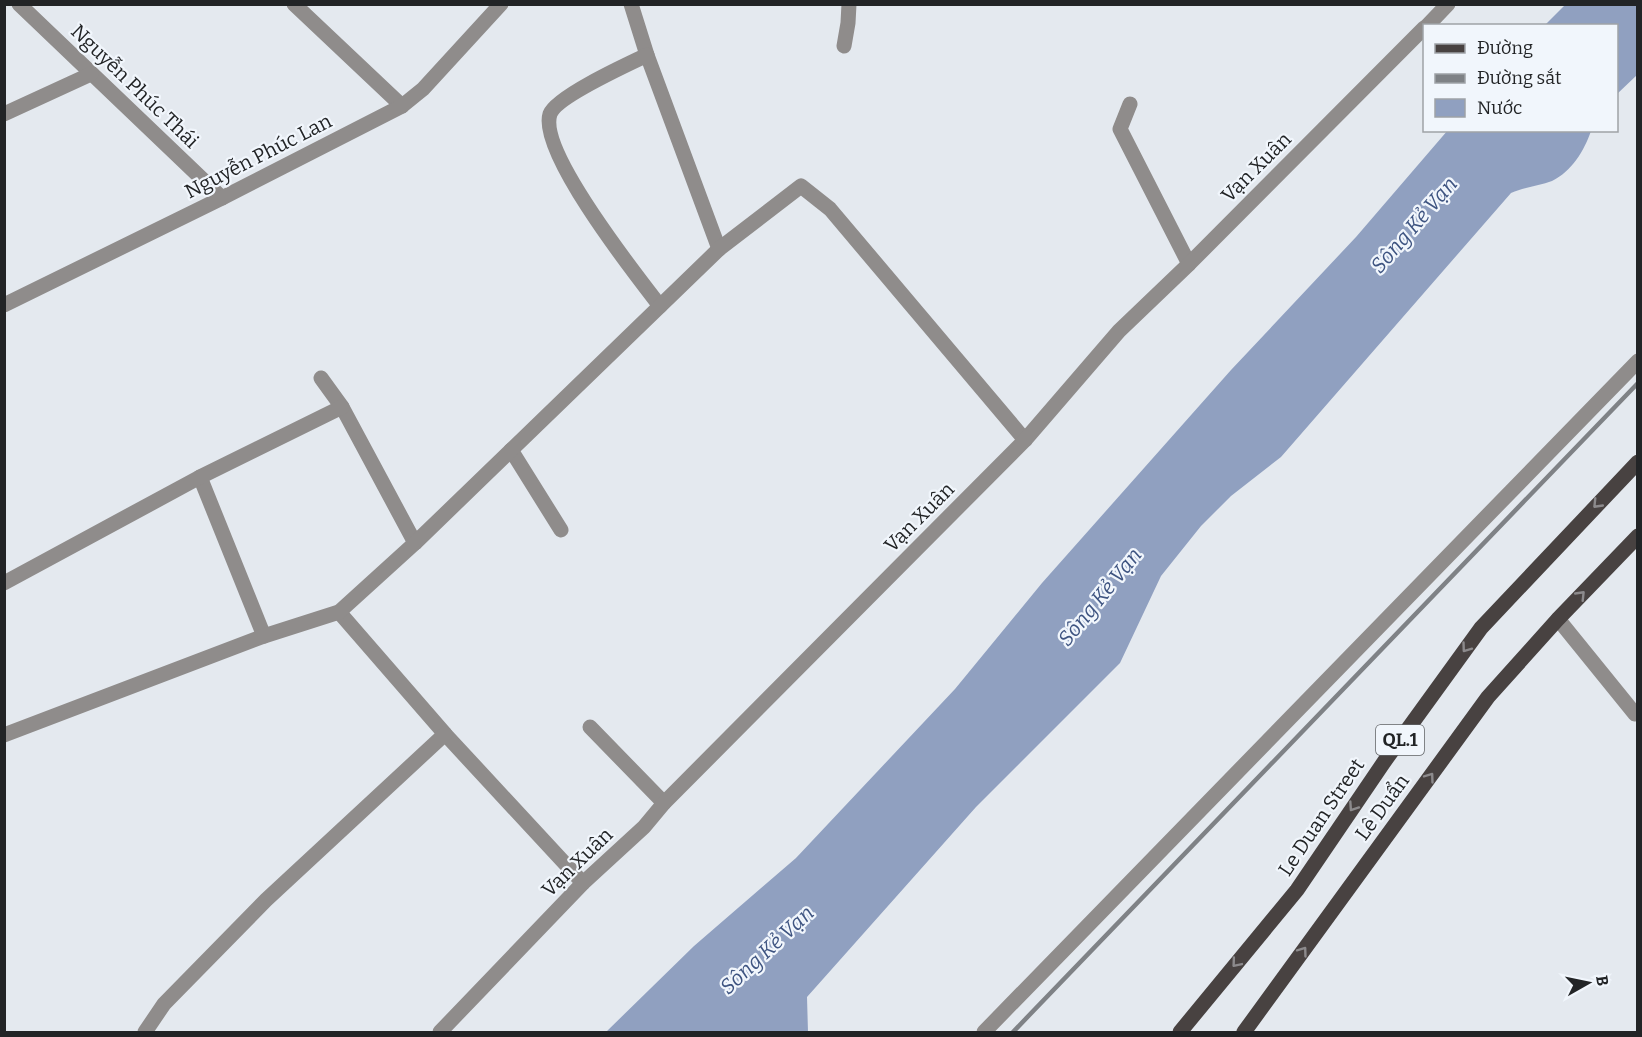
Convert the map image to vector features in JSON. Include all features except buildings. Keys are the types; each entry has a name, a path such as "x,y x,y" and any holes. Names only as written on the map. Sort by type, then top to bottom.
{"main road":[{"name":"Le Duan Street","path":"1180,1032 1297,890 1384,762 1481,628 1638,462"},
{"name":"Lê Duẩn","path":"1244,1032 1488,697 1558,619 1638,536"}],"street":[{"name":"Nguyễn Phúc Thái","path":"19,4 222,198"},
{"path":"294,4 402,106"},
{"name":"Nguyễn Phúc Lan","path":"4,305 402,106 423,89 501,4"},
{"path":"631,4 647,55 719,249"},
{"path":"844,46 849,4"},
{"name":"Vạn Xuân","path":"1429,24 1448,4"},
{"name":"Vạn Xuân","path":"440,1032 583,884 644,827 664,803 1025,440 1119,331 1423,30"},
{"path":"647,55 567,97 549,115 557,153 615,249 660,306"},
{"path":"4,114 91,74"},
{"path":"1130,104 1120,129 1189,264"},
{"path":"4,735 264,636 339,612 415,543 719,249 801,186 830,209 1025,440"},
{"path":"984,1032 1638,361"},
{"path":"321,378 342,407 415,543"},
{"path":"4,583 200,477 342,407"},
{"path":"511,450 561,530"},
{"path":"200,477 264,636"},
{"path":"339,612 445,734 583,884"},
{"path":"1558,619 1635,714"},
{"path":"590,727 664,803"},
{"path":"145,1032 164,1004 266,900 445,734"}],"water":[{"path":"1565,5 1637,5 1637,75 1618,93 1618,24 1546,24"},
{"name":"Sông Kẻ Vạn","path":"1446,132 1591,132 1585,146 1566,172 1547,183 1511,193 1281,457 1231,496 1201,526 1161,576 1120,663 976,807 807,997 808,1032 606,1032 694,946 796,858 955,689 1042,583 1231,370 1356,237"}],"railway":[{"path":"1013,1032 1638,383"}]}
